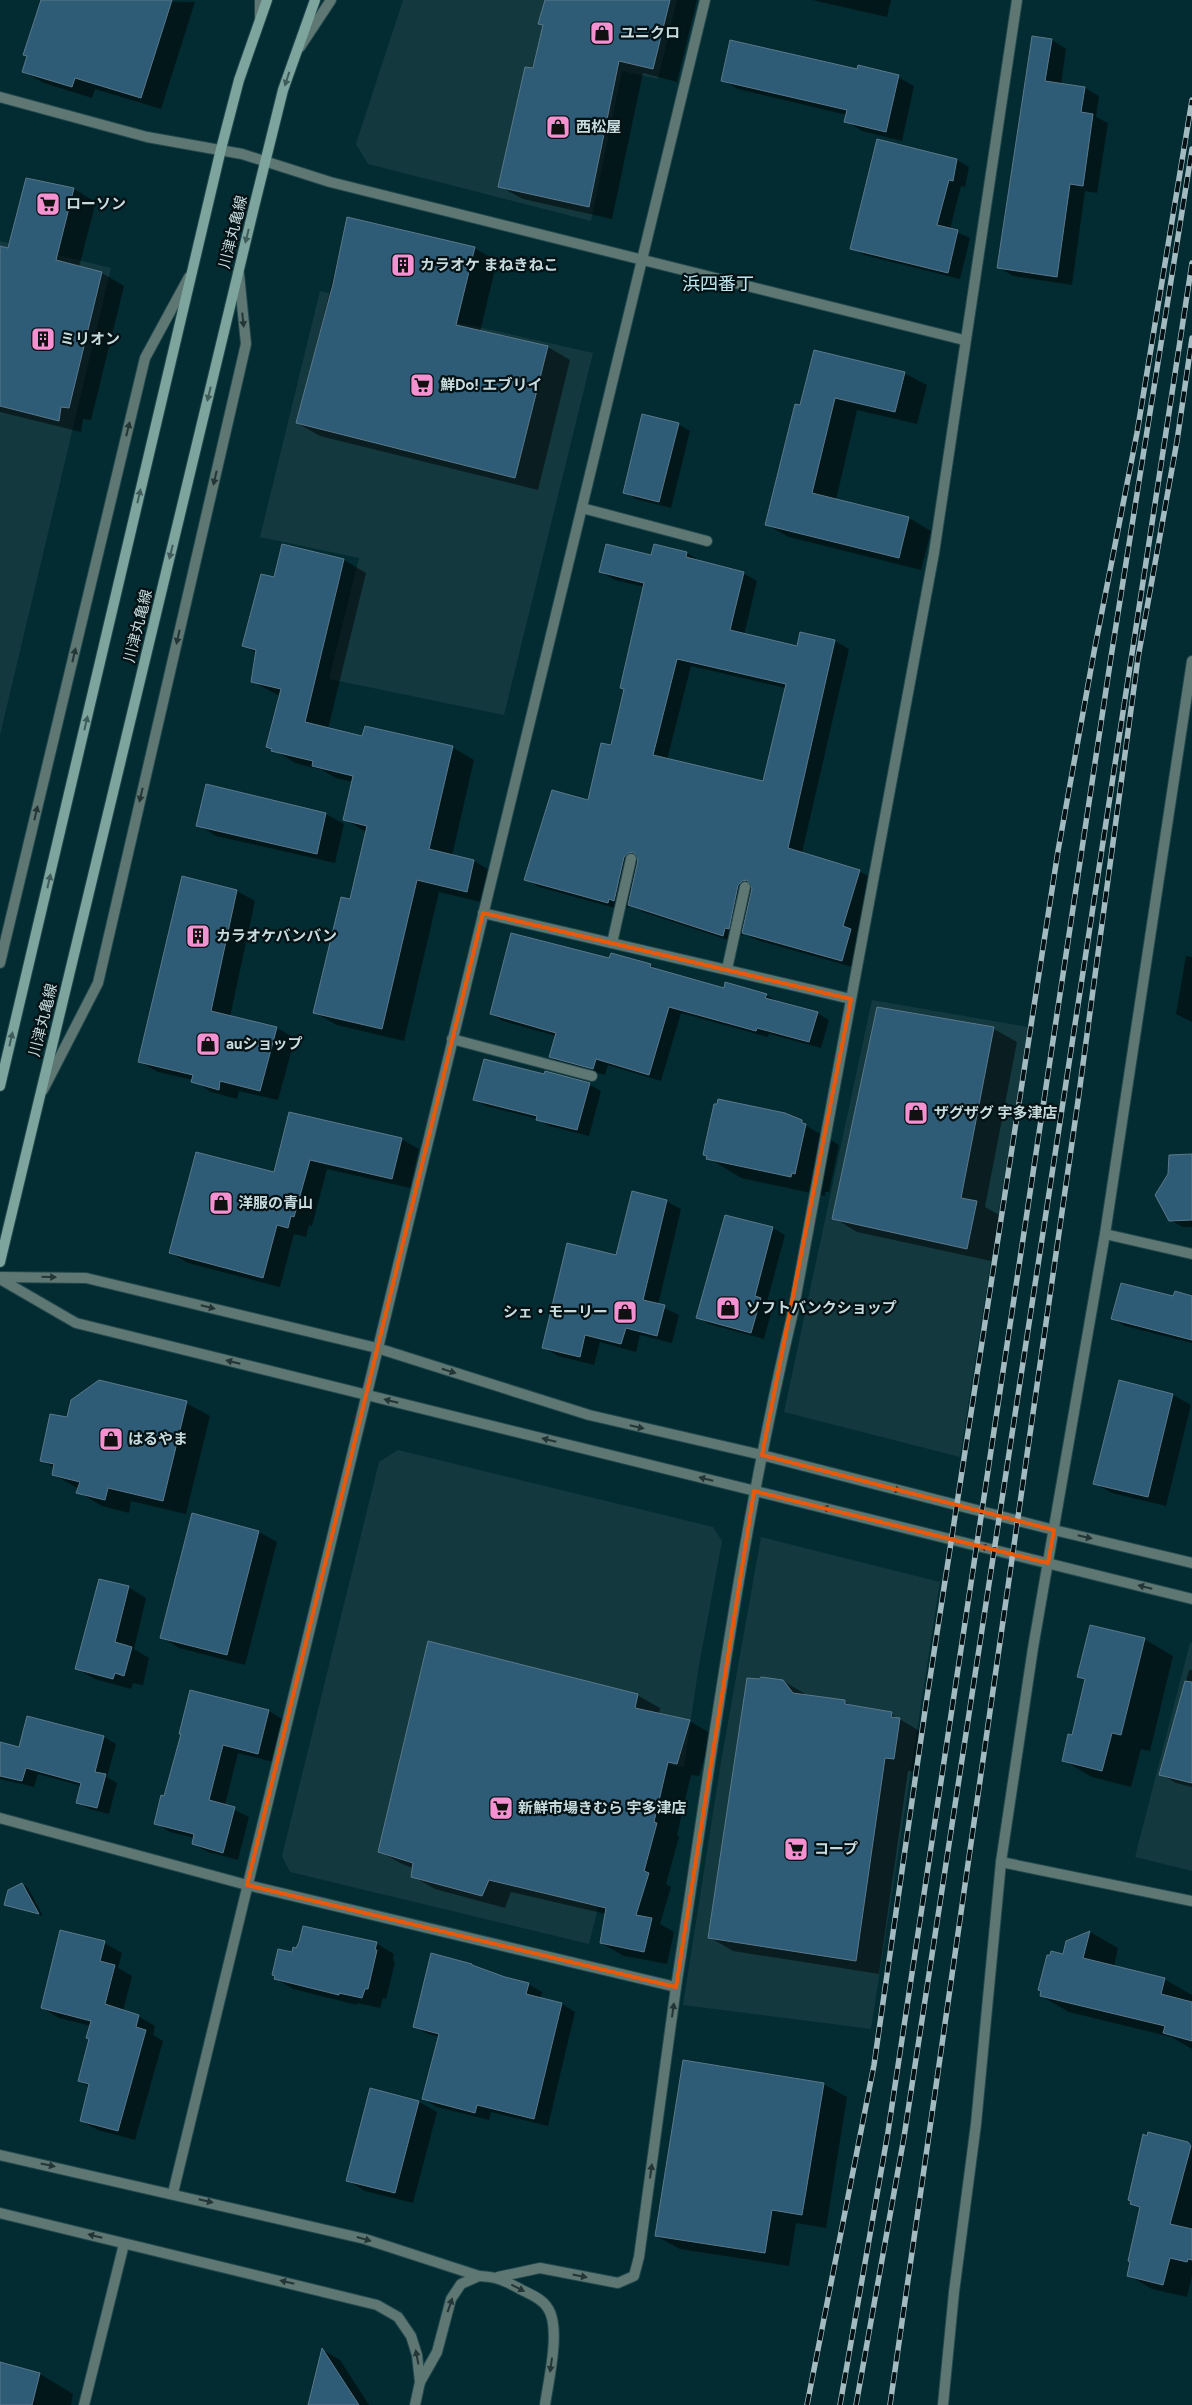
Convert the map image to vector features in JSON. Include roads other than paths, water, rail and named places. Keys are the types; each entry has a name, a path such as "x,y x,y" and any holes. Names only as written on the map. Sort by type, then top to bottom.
{"main road":[{"name":"川津丸亀線","path":"0,1086 221,149 239,80 267,0"},
{"name":"川津丸亀線","path":"0,1262 283,90 315,0"}],"street":[{"path":"260,0 260,20"},
{"path":"295,55 331,0"},
{"path":"173,2193 365,1394 705,0"},
{"path":"0,2154 364,2239 479,2276 498,2277 540,2268 618,2283 634,2276 640,2257 676,1987 754,1490 770,1407 793,1312 934,554 964,340 1017,0"},
{"path":"0,97 147,137 221,149 330,182 964,340"},
{"path":"0,963 145,358 193,270"},
{"path":"40,1096 98,983 246,344 238,271"},
{"path":"582,508 707,540"},
{"path":"943,2405 954,2292 976,2124 1001,1862 1048,1564 1105,1234 1192,662"},
{"path":"612,943 631,859"},
{"path":"727,969 745,887"},
{"path":"482,913 851,998"},
{"path":"452,1039 592,1076"},
{"path":"1105,1234 1192,1254"},
{"path":"0,1278 86,1278 377,1348 589,1415 762,1455 1054,1530 1192,1562"},
{"path":"0,1278 76,1323 1192,1599"},
{"path":"0,1818 247,1885 676,1987"},
{"path":"1001,1862 1192,1901"},
{"path":"0,2212 377,2305 398,2316 411,2336 417,2355 420,2382"},
{"path":"84,2405 124,2244"},
{"path":"415,2405 420,2382 436,2352 451,2299 462,2284 479,2276"},
{"path":"498,2277 532,2295 548,2307 553,2324 553,2350 545,2405"}],"railway":[{"path":"807,2405 874,2065 926,1704 1058,851 1094,652 1137,433 1192,100"},
{"path":"840,2405 888,2132 1111,657 1192,149"},
{"path":"856,2405 904,2137 1192,263"},
{"path":"890,2405 1078,1101 1138,658 1177,441 1192,338"}],"place":[{"name":"ユニクロ","path":"602,33"},
{"name":"西松屋","path":"558,127"},
{"name":"ローソン","path":"48,204"},
{"name":"カラオケ まねきねこ","path":"403,265"},
{"name":"ミリオン","path":"43,339"},
{"name":"鮮Do! エブリイ","path":"422,385"},
{"name":"カラオケバンバン","path":"198,936"},
{"name":"auショップ","path":"208,1044"},
{"name":"ザグザグ 宇多津店","path":"916,1113"},
{"name":"洋服の青山","path":"221,1203"},
{"name":"ソフトバンクショップ","path":"728,1308"},
{"name":"シェ・モーリー","path":"625,1312"},
{"name":"はるやま","path":"111,1439"},
{"name":"新鮮市場きむら 宇多津店","path":"501,1808"},
{"name":"コープ","path":"796,1849"}],"district":[{"name":"浜四番丁","path":"718,284"}]}
